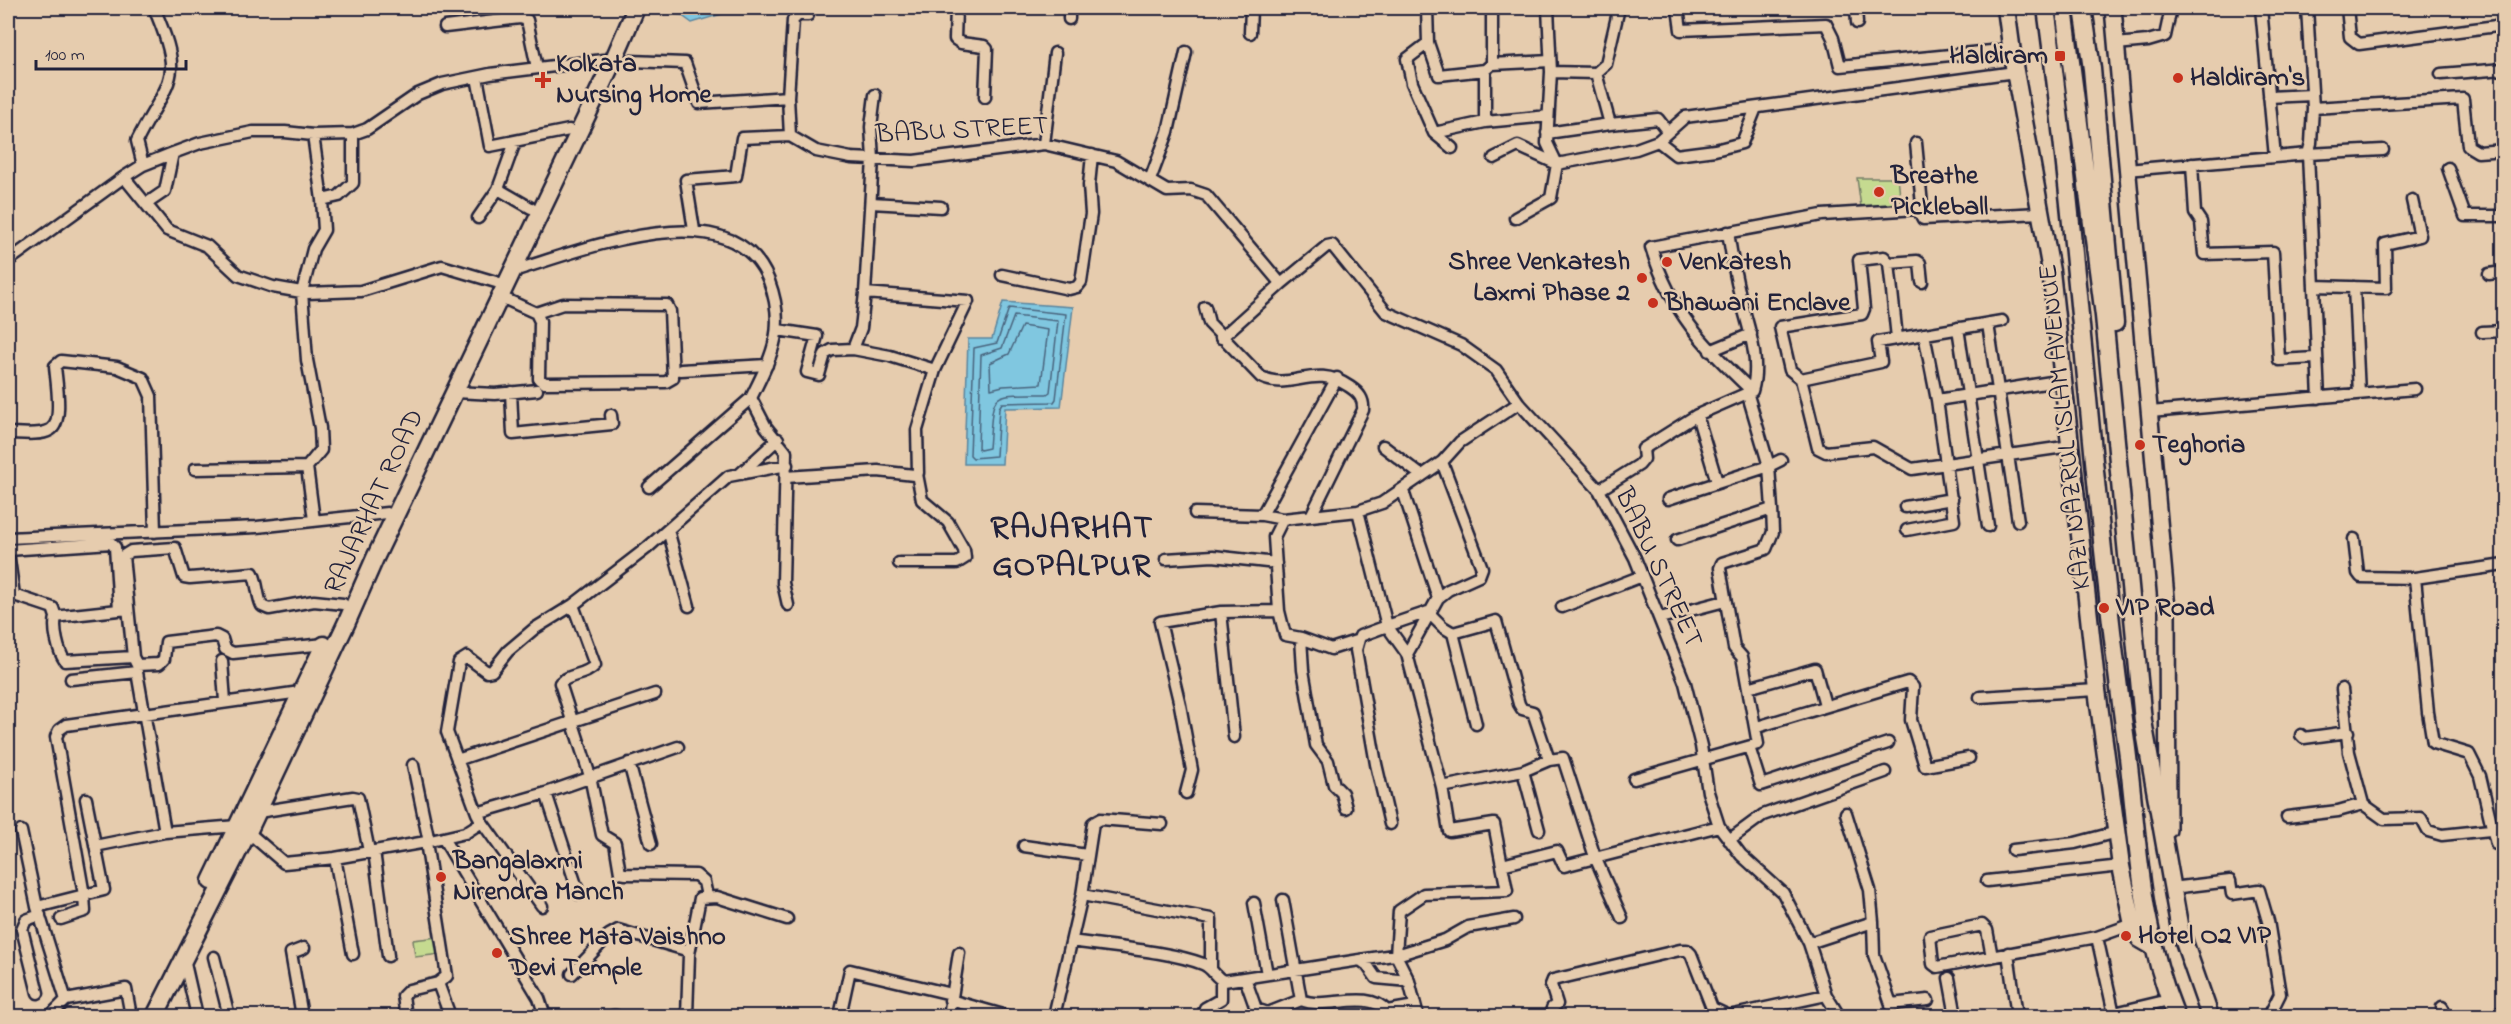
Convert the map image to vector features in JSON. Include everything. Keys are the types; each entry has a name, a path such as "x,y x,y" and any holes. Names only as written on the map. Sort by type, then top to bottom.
{"main road":[{"name":"RAJARHAT ROAD","path":"144,1017 242,829 258,812 608,60 623,8"},
{"name":"RAJARHAT ROAD","path":"155,1017 184,959 242,829 300,692 387,513 504,284 531,208 569,130 636,8"},
{"path":"2006,8 2015,72 2052,271 2097,690 2121,866 2133,924 2140,939 2152,946"},
{"name":"KAZI NAZRUL ISLAM AVENUE","path":"2046,8 2060,109 2086,378 2144,911 2152,946 2175,1017"},
{"name":"KAZI NAZRUL ISLAM AVENUE","path":"2064,8 2115,417"},
{"path":"2084,8 2112,278 2116,332 2115,417 2139,695 2184,947 2210,1017"},
{"path":"2052,271 2086,378"},
{"path":"2120,698 2139,695"}],"street":[{"path":"142,165 137,141 171,81 172,62 154,8"},
{"path":"694,230 686,180 736,176 742,138 790,136 788,97 794,20 798,15 808,15 810,8"},
{"path":"956,8 955,39 961,43 984,46 987,49 985,97"},
{"path":"1069,20 1070,8"},
{"path":"1251,8 1251,33"},
{"path":"1427,8 1428,43 1439,75 1489,67 1550,66 1596,73"},
{"path":"1485,122 1492,8"},
{"path":"1515,218 1551,198 1555,186 1557,164 1547,143 1550,66 1548,8"},
{"path":"1596,73 1606,64 1619,8"},
{"path":"1678,8 1681,30 1826,24 1833,38 1840,66 2011,49"},
{"path":"1856,8 1857,23"},
{"path":"2113,8 2167,609 2166,787 2171,883 2230,881 2232,894 2259,890 2268,921 2280,994 2269,1017"},
{"path":"2116,44 2148,41 2165,36 2171,8"},
{"path":"2261,8 2275,157"},
{"path":"2307,8 2313,108 2308,154 2319,398"},
{"path":"2347,8 2350,37 2359,44 2504,25"},
{"path":"445,27 520,18 527,20 537,68"},
{"path":"1428,43 1407,59 1412,83 1434,133 1452,148"},
{"path":"1150,180 1168,132 1186,52"},
{"path":"1044,144 1055,53"},
{"path":"8,261 142,165 200,143 253,132 352,134 367,129 418,94 442,84 537,68 608,60 685,63 699,103 788,97"},
{"path":"2440,74 2504,69"},
{"path":"1494,158 1518,146 1557,164 1636,149 1658,141 1685,117 2015,72"},
{"path":"1596,73 1610,124"},
{"path":"477,77 490,146 569,130"},
{"path":"853,349 861,328 865,293 873,159 871,127 875,95"},
{"path":"2269,97 2312,95"},
{"path":"2313,108 2463,99 2468,146 2478,152 2504,150"},
{"path":"1658,141 1676,155 1716,150 1742,143 1756,108"},
{"path":"1434,133 1485,122 1548,116"},
{"path":"1547,133 1658,119 1668,132"},
{"path":"322,200 339,195 353,183 352,134"},
{"path":"313,135 324,231 313,249 302,292 307,360 320,428 321,450 307,467 314,520"},
{"name":"BABU STREET","path":"790,136 816,151 873,159 914,160 1044,144 1116,161 1167,190 1191,190 1206,195 1281,284 1327,246 1332,245 1386,312 1461,345 1496,370 1519,403 1599,490 1642,576 1685,683 1708,792 1719,826 1760,874 1782,893 1809,943 1826,995 1839,1017"},
{"path":"478,218 498,189 515,142"},
{"path":"1916,143 1923,219"},
{"path":"2127,170 2308,154 2383,150"},
{"path":"146,204 165,191 173,153"},
{"path":"1002,275 1070,289 1081,282 1091,214 1089,186 1092,155"},
{"path":"2192,164 2195,213 2201,222 2204,254 2273,252 2279,360 2316,358"},
{"path":"2448,168 2465,216 2504,216"},
{"path":"124,177 167,230 207,246 238,275 273,288 302,292 361,291 442,266 504,284 536,313 540,321 539,379 545,383 666,382 673,378 670,311 667,304 563,304 536,313"},
{"path":"498,189 531,208"},
{"path":"2314,286 2386,288 2385,244 2420,236 2412,200"},
{"path":"871,203 941,207"},
{"path":"1634,779 1758,744 1757,727 1742,657 1734,648 1720,568 1722,563 1766,549 1773,532 1769,466 1749,391 1694,334 1663,283 1651,247 1822,215 1918,209 1923,219"},
{"path":"1923,219 2040,213"},
{"path":"504,284 666,230 694,230 734,242 762,263 771,287 778,330 767,365 751,398 650,487"},
{"path":"1599,490 1639,465 1644,459 1643,449 1698,415 1749,391 1756,375 1751,334 1738,290 1728,232"},
{"path":"1897,338 1889,263 1884,257 1859,260 1864,309 1862,314 1780,327 1790,370 1802,379 1818,448 1826,452 1873,447 1912,469 2071,447"},
{"path":"1889,263 1920,262 1922,282"},
{"path":"2489,274 2504,272"},
{"path":"1221,338 1281,284"},
{"path":"2354,287 2359,394"},
{"path":"865,293 968,300 935,370 917,430 917,474 922,500 948,522 964,550 965,558 957,563 899,563"},
{"path":"1205,308 1209,323 1260,377 1271,382 1320,376 1337,378 1357,392 1362,399 1363,410 1311,516"},
{"path":"1802,379 1881,362 1878,342 2002,321"},
{"path":"1988,324 2018,520"},
{"path":"1958,328 1976,459 1988,526"},
{"path":"778,330 817,336 807,372 819,375 825,354 831,350 853,349 890,356 935,370"},
{"path":"2482,332 2504,331"},
{"path":"1710,351 1751,334"},
{"path":"1907,530 1954,523 1937,400 1924,334"},
{"path":"8,434 49,432 55,426 58,414 55,366 61,360 117,367 143,378 151,396 155,532"},
{"path":"681,370 767,365"},
{"path":"1262,515 1337,378"},
{"path":"1937,400 2064,380"},
{"path":"2150,412 2415,389"},
{"path":"455,392 511,393 537,390"},
{"path":"511,393 513,434 612,424 611,415"},
{"path":"751,398 766,427 778,439 786,452 783,583 788,605"},
{"path":"1195,513 1262,515 1283,519 1358,511 1382,503 1442,462 1461,442 1519,403"},
{"path":"1698,415 1717,482"},
{"path":"740,474 778,439"},
{"path":"1383,446 1422,476"},
{"path":"1668,499 1781,460"},
{"path":"1407,654 1428,612 1438,598 1448,590 1479,576 1482,568 1442,462"},
{"path":"542,906 479,818 447,732 459,662 467,657 487,672 492,671 508,651 534,629 573,605 668,530 729,476 787,465"},
{"path":"195,469 307,467"},
{"path":"786,477 878,471 917,474"},
{"path":"1403,490 1438,598"},
{"path":"1905,507 1952,499"},
{"path":"1677,540 1772,509"},
{"path":"1245,978 1256,1009 1268,1013 1300,1000 1314,1004 1366,1000 1381,1005 1387,1011 1416,1011 1409,981 1396,955 1399,911 1424,894 1507,891 1494,824 1449,831 1442,787 1407,654 1387,626 1358,511"},
{"path":"8,538 257,527 387,513"},
{"path":"1283,519 1274,537 1279,611 1285,635 1331,649 1356,641 1360,636 1428,612"},
{"path":"668,530 689,606"},
{"path":"2354,539 2358,573 2361,578 2415,578 2504,566"},
{"path":"133,657 65,661 60,655 54,623 56,618 54,609 14,595 8,551 111,543 115,547 124,609 133,657 137,665 159,664 164,659 166,642 216,636 222,639 225,649 234,653 325,644"},
{"path":"124,609 123,556 131,551 175,548 184,577 254,573 262,606 269,609 314,601 343,604"},
{"path":"1166,559 1213,556 1276,563"},
{"path":"1562,607 1642,576"},
{"path":"2415,578 2433,742 2469,754 2480,776 2490,830 2496,844 2504,846"},
{"path":"1660,618 1725,601"},
{"path":"573,605 595,665 591,670 564,679 560,683 590,776 602,835 615,843 620,873 696,875 704,882 707,896"},
{"path":"56,618 124,609"},
{"path":"1186,794 1192,770 1180,705 1160,622 1221,612 1279,611"},
{"path":"1221,612 1234,737"},
{"path":"1428,612 1443,627 1453,633 1476,724"},
{"path":"1453,633 1496,621 1519,704 1522,709 1533,712 1549,760"},
{"path":"1301,638 1316,745 1328,761 1334,785 1342,793 1346,808"},
{"path":"1356,641 1376,764 1390,824"},
{"path":"222,661 225,701"},
{"path":"1748,688 1815,669 1825,705"},
{"path":"71,679 137,672 165,832"},
{"path":"1757,727 1908,682 1913,687 1911,720 1925,766 1969,758"},
{"path":"2342,689 2349,752 2363,804 2384,819 2421,818 2428,831 2442,835 2490,830"},
{"path":"1980,698 2097,690"},
{"path":"61,918 85,911 56,737 59,730 66,725 300,692"},
{"path":"458,760 655,694"},
{"path":"2301,735 2304,738 2348,732"},
{"path":"1749,747 1761,785 1888,743"},
{"path":"95,846 165,832 242,829 284,863 335,858 465,833 479,818 590,776 678,747"},
{"path":"1442,787 1523,771 1549,760 1563,758 1595,857 1622,918"},
{"path":"629,763 651,844"},
{"path":"406,1017 404,996 409,990 438,983 447,976 413,765"},
{"path":"1523,771 1539,830"},
{"path":"1729,840 1763,815 1885,772"},
{"path":"546,793 579,894"},
{"path":"258,812 358,798 372,851 388,956"},
{"path":"38,993 22,929 26,920 39,911 104,890 86,799"},
{"path":"2287,817 2338,811 2363,804"},
{"path":"1846,813 1870,890 1874,955 1891,1004 1892,1017"},
{"path":"1054,1017 1082,895 1093,823 1100,819 1162,824"},
{"path":"1502,865 1557,851 1564,866 1719,826"},
{"path":"21,831 39,911 66,1000"},
{"path":"2013,850 2075,843 2117,832"},
{"path":"443,838 539,998 544,1017"},
{"path":"1024,846 1087,855"},
{"path":"335,858 353,954"},
{"path":"1987,881 2121,866"},
{"path":"1082,895 1211,919 1211,968"},
{"path":"687,1017 689,954 697,903 700,898 707,896 787,919"},
{"path":"1283,900 1300,1000"},
{"path":"1254,903 1267,974"},
{"path":"1221,980 1396,955 1444,940 1468,927 1514,919"},
{"path":"1809,943 1873,922"},
{"path":"1992,957 1987,930 1982,925 1930,936 1933,964 1937,967 1992,957 2008,953 2097,937 2133,924"},
{"path":"572,974 609,935 618,930 686,950 689,954"},
{"path":"2097,937 2114,1014"},
{"path":"1072,941 1190,960 1211,968 1221,980 1221,999 1205,1008 1203,1017"},
{"path":"302,1017 291,953 304,948"},
{"path":"1552,1008 1557,1004 1551,985 1552,980 1680,950 1687,950 1691,954 1712,1008 1719,1013 1729,1016 1826,995"},
{"path":"949,1017 959,953"},
{"path":"2008,953 2017,1017"},
{"path":"214,957 229,1017"},
{"path":"184,959 197,1017"},
{"path":"1360,960 1367,965 1376,978 1409,981"},
{"path":"842,1016 850,970 951,997 1007,1017"},
{"path":"1949,978 1956,1017"},
{"path":"438,983 450,1017"},
{"path":"50,1017 66,1000 126,990 130,1017"},
{"path":"1891,1004 1928,1000"},
{"path":"2102,1017 2169,1000"},
{"path":"2492,1017 2504,1011"}],"green space":[{"name":"Breathe Pickleball","path":"1857,178 1898,178 1901,205 1861,207"},
{"path":"438,937 441,954 415,957 413,940"}],"water":[{"path":"664,8 727,8 728,12 692,23 681,15 665,13"},
{"path":"1003,302 1073,307 1061,407 1005,408 1002,464 964,464 968,339 992,339"}],"place":[{"name":"Haldiram","path":"2060,56"},
{"name":"Haldiram's","path":"2178,78"},
{"name":"Kolkata Nursing Home","path":"543,80"},
{"name":"Breathe Pickleball","path":"1879,192"},
{"name":"Venkatesh","path":"1667,262"},
{"name":"Shree Venkatesh Laxmi Phase 2","path":"1642,278"},
{"name":"Bhawani Enclave","path":"1653,303"},
{"name":"Teghoria","path":"2140,445"},
{"name":"VIP Road","path":"2104,608"},
{"name":"Bangalaxmi Nirendra Manch","path":"441,877"},
{"name":"Hotel O2 VIP","path":"2126,936"},
{"name":"Shree Mata Vaishno Devi Temple","path":"497,953"}],"district":[{"name":"RAJARHAT GOPALPUR","path":"1072,548"}]}
